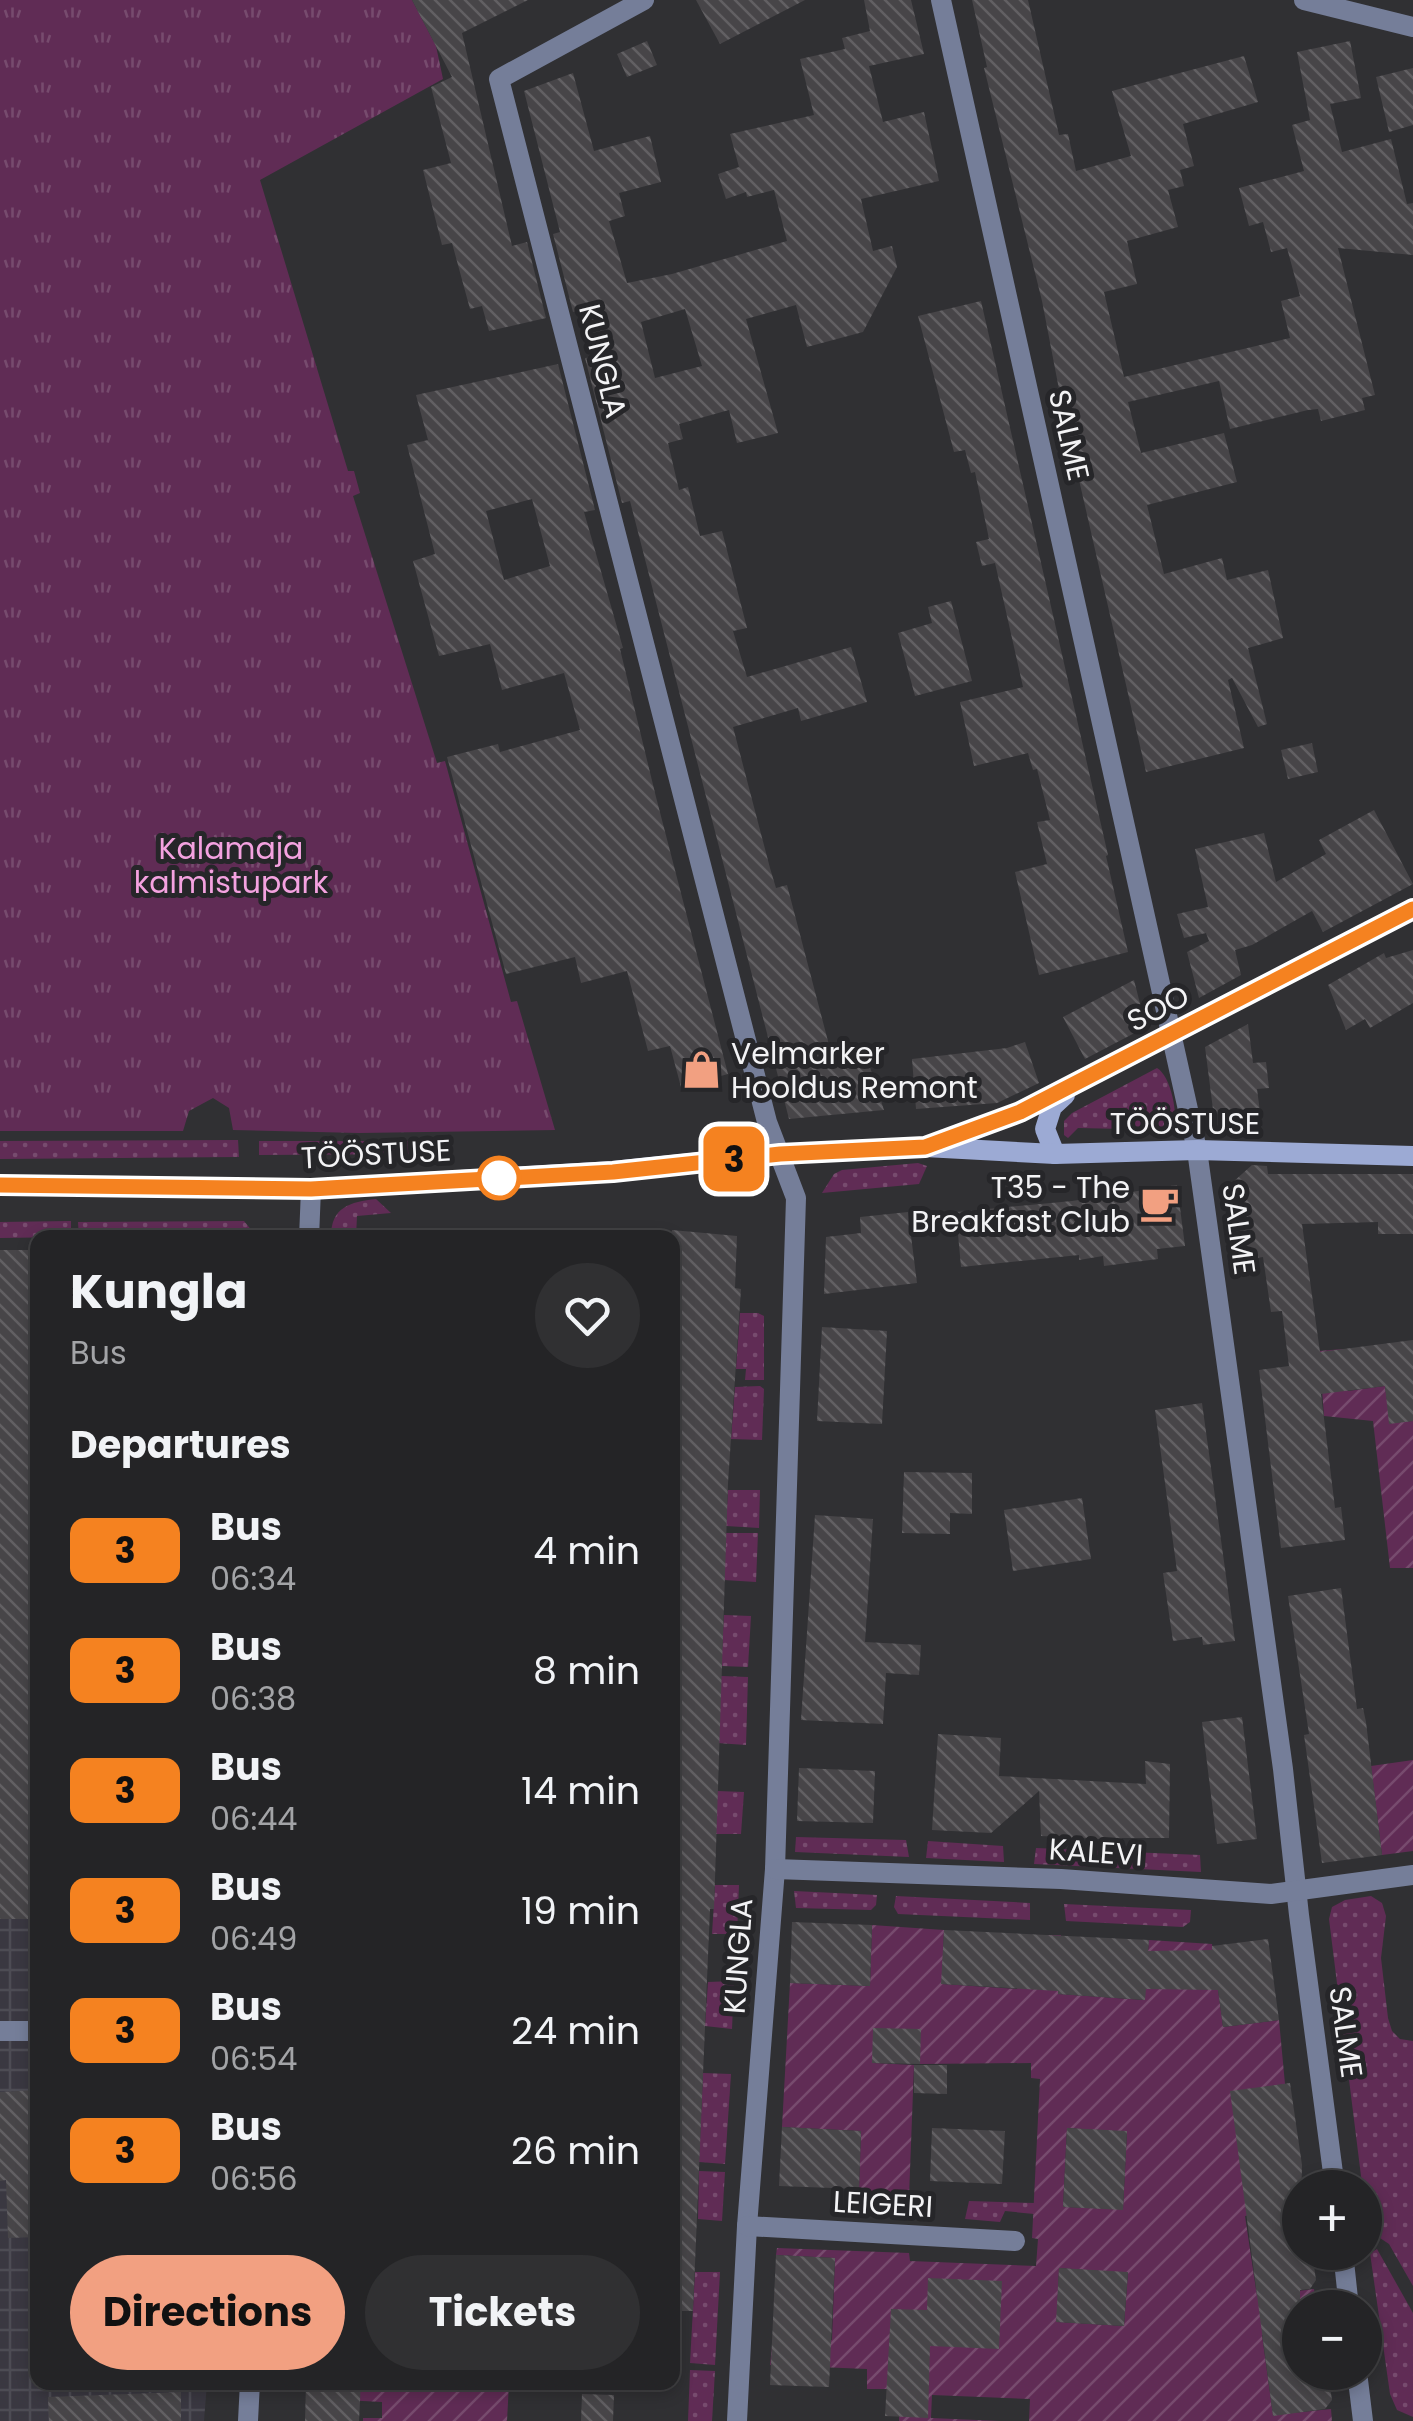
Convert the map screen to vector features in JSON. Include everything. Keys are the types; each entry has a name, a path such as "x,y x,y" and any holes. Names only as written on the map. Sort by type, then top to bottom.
{"street":[{"name":"KUNGLA","path":"644,0 499,79 767,1122 796,1198 775,1869 746,2226 737,2421"},
{"name":"SALME","path":"941,0 1197,1150 1284,1769 1333,2170"},
{"path":"1304,0 1413,28"},
{"name":"SOO","path":"925,1147 1020,1112 1413,910"},
{"path":"1055,1154 1045,1129 1052,1107 1077,1084"},
{"name":"TÖÖSTUSE","path":"0,1185 311,1189 613,1172 780,1154 925,1147 1055,1154 1197,1150 1413,1156"},
{"path":"309,1230 311,1189"},
{"name":"KALEVI","path":"775,1869 1061,1878 1271,1894 1413,1875"},
{"path":"0,2032 30,2031"},
{"name":"LEIGERI","path":"746,2226 1015,2241"},
{"path":"248,2421 250,2390"},
{"path":"1359,2390 1363,2421"}],"shaded area":[{"path":"0,1308 30,1308 30,2390 206,2390 204,2421 0,2421"}],"green space":[{"name":"Kalamaja kalmistupark","path":"0,0 412,0 436,46 443,79 260,180 348,471 354,471 360,493 353,496 437,763 445,761 511,1002 517,1001 555,1130 233,1130 229,1108 213,1098 189,1111 183,1131 0,1131"},
{"path":"1157,1068 1172,1097 1173,1130 1078,1128 1068,1138 1064,1135 1064,1121 1072,1113"},
{"path":"238,1140 239,1157 0,1159 0,1141"},
{"path":"259,1141 428,1141 428,1154 259,1155"},
{"path":"918,1163 927,1166 919,1184 822,1193 834,1174 842,1170"},
{"path":"376,1199 391,1213 357,1216 356,1230 332,1230 338,1213 358,1202"},
{"path":"71,1221 71,1230 30,1230 30,1238 0,1238 0,1222"},
{"path":"244,1221 251,1230 79,1230 78,1222"},
{"path":"740,1313 764,1316 764,1380 745,1380 746,1369 736,1369"},
{"path":"1343,1349 1348,1391 1385,1386 1390,1423 1413,1421 1413,1568 1390,1568 1373,1421 1324,1416 1319,1351"},
{"path":"735,1387 764,1389 762,1440 731,1439"},
{"path":"728,1490 760,1490 759,1528 726,1526"},
{"path":"726,1533 758,1533 756,1582 724,1580"},
{"path":"724,1615 751,1616 748,1667 721,1666"},
{"path":"721,1676 748,1677 746,1745 717,1743"},
{"path":"1413,1760 1413,1851 1382,1855 1371,1766"},
{"path":"717,1791 744,1792 741,1834 715,1834"},
{"path":"796,1837 906,1840 909,1857 795,1852"},
{"path":"928,1841 1003,1846 1004,1862 926,1858"},
{"path":"1036,1848 1200,1855 1201,1872 1034,1864"},
{"path":"715,1885 739,1885 737,1934 712,1934"},
{"path":"794,1891 877,1895 876,1905 871,1910 796,1908"},
{"path":"896,1896 1030,1903 1030,1920 898,1914 894,1907"},
{"path":"1371,1896 1382,1903 1386,1916 1381,1958 1388,2018 1400,2039 1413,2041 1413,2286 1389,2244 1382,2239 1382,2170 1360,2170 1329,1919 1332,1907 1345,1900"},
{"path":"1064,1904 1191,1910 1190,1922 1183,1927 1066,1921"},
{"path":"872,1925 944,1930 942,1984 1017,1989 1042,1935 1061,1935 1058,1994 1144,2000 1149,1940 1212,1944 1223,2027 1279,2020 1285,2084 1231,2092 1282,2178 1282,2211 1245,2216 1257,2296 1282,2293 1282,2332 1262,2335 1273,2415 1331,2409 1332,2421 1029,2421 1030,2399 932,2395 931,2418 1000,2421 899,2421 900,2389 867,2389 867,2369 770,2365 773,2338 832,2340 835,2258 776,2255 777,2248 909,2253 910,2261 1036,2266 1038,2239 1032,2238 1040,2079 1031,2078 1031,2063 920,2064 920,2029 873,2063 914,2065 909,2197 863,2194 859,2189 861,2131 782,2127 790,1983 870,1986","holes":["1067,2128 1127,2132 1123,2209 1063,2207","1059,2268 1128,2273 1124,2326 1057,2322"]},
{"path":"734,1981 732,2029 705,2026 708,1982"},
{"path":"703,2073 731,2074 725,2164 699,2162"},
{"path":"699,2171 725,2172 722,2221 698,2219"},
{"path":"969,2201 1034,2203 1034,2214 1005,2211 1000,2222 965,2219"},
{"path":"1382,2258 1413,2313 1413,2417 1397,2410 1390,2394 1382,2338 1382,2290 1375,2290 1372,2270 1382,2270"},
{"path":"695,2272 720,2272 715,2365 690,2363"},
{"path":"690,2370 715,2371 712,2421 688,2421"},
{"path":"332,2390 509,2390 507,2421 363,2421 382,2418 382,2402 306,2398"}],"building":[{"path":"412,0 528,0 462,33 512,246 527,242 546,318 489,331 482,306 470,309 452,243 442,245 423,170 451,163 431,87 452,77"},
{"path":"696,0 805,0 720,44"},
{"path":"864,0 911,0 924,54 869,66 883,122 924,112 939,181 861,199 873,251 892,246 897,267 863,332 807,347 796,305 746,319 778,433 737,443 729,410 679,424 683,439 668,443 679,490 688,487 700,536 722,531 747,628 733,631 747,677 851,647 867,702 801,721 798,708 733,727 776,888 787,885 834,1064 868,1061 884,1110 789,1119 630,501 622,503 585,358 593,357 581,310 573,312 553,234 560,232 524,91 573,73 594,151 650,136 661,182 619,193 625,216 609,221 627,283 787,241 774,190 747,197 746,192 726,199 718,174 739,167 730,134 814,115 800,59 845,49 842,38 870,31","holes":["685,309 702,366 655,378 641,322"]},
{"path":"972,0 1028,0 1059,135 1068,134 1076,171 1131,156 1112,91 1244,56 1258,102 1183,124 1194,166 1180,170 1184,186 1168,190 1178,227 1127,241 1137,284 1104,292 1124,377 1290,338 1281,301 1300,296 1287,248 1271,252 1263,222 1249,226 1239,188 1304,171 1292,125 1310,120 1297,52 1350,41 1361,98 1330,104 1342,152 1391,139 1407,204 1413,203 1413,255 1338,248 1375,395 1362,398 1365,410 1321,421 1318,409 1308,410 1230,429 1219,381 1128,402 1141,453 1224,433 1237,482 1147,505 1164,574 1222,558 1227,580 1268,570 1283,638 1248,648 1267,724 1258,727 1232,678 1228,680 1244,748 1146,772 1042,301 984,68 987,67"},
{"path":"647,41 657,65 627,77 617,54"},
{"path":"1413,68 1413,125 1389,132 1376,77"},
{"path":"981,301 1128,952 1039,975 1015,872 1047,864 1037,822 1050,820 1037,769 1033,770 1028,753 974,766 960,702 1023,687 995,563 982,566 976,542 989,539 975,472 971,473 965,450 954,452 918,316"},
{"path":"558,364 595,510 584,512 623,648 620,649 656,797 728,1074 681,1087 670,1046 648,1051 627,971 581,983 575,957 506,974 447,757 498,744 500,752 580,730 564,673 502,690 490,644 439,656 413,561 435,554 407,445 428,440 416,395","holes":["532,499 550,566 504,580 486,511"]},
{"path":"951,601 972,681 915,696 898,633 932,623 928,607"},
{"path":"1312,743 1318,772 1288,779 1281,750"},
{"path":"1374,810 1413,884 1323,932 1312,911 1252,945 1235,950 1241,975 1199,998 1187,952 1209,941 1206,933 1184,938 1177,914 1208,907 1195,849 1264,833 1276,882 1326,854 1319,840"},
{"path":"1413,950 1413,1003 1370,1028 1365,1019 1346,1030 1328,985 1384,953 1386,958"},
{"path":"1134,980 1146,1027 1085,1059 1063,1017"},
{"path":"1248,1024 1253,1063 1266,1062 1269,1088 1257,1089 1262,1127 1215,1125 1205,1047"},
{"path":"1025,1042 1039,1083 997,1103 916,1109 912,1059 1007,1048"},
{"path":"1252,1165 1267,1166 1268,1174 1413,1174 1413,1234 1378,1234 1378,1222 1302,1224 1320,1352 1413,1340 1413,1421 1389,1424 1385,1386 1321,1394 1335,1508 1341,1507 1345,1540 1281,1548 1259,1370 1289,1366 1282,1311 1271,1312 1263,1257 1244,1260 1233,1182"},
{"path":"1177,1185 1185,1246 1157,1249 1158,1259 1104,1266 1103,1256 1079,1260 1079,1255 961,1267 956,1212 1072,1201"},
{"path":"908,1212 917,1283 824,1294 826,1237 861,1233 860,1217"},
{"path":"680,1231 737,1236 735,1288 741,1289 728,1483 714,1909 710,1909 693,2311 680,2311"},
{"path":"0,1250 30,1250 30,1919 0,1919"},
{"path":"822,1327 887,1331 882,1424 817,1421"},
{"path":"1202,1403 1235,1641 1203,1645 1202,1637 1173,1641 1163,1573 1177,1571 1155,1410"},
{"path":"904,1472 972,1473 972,1514 950,1513 950,1534 902,1533"},
{"path":"1082,1498 1091,1559 1013,1571 1004,1510"},
{"path":"815,1515 873,1519 865,1642 921,1645 919,1675 886,1673 883,1724 801,1720"},
{"path":"1341,1588 1357,1709 1363,1708 1366,1722 1382,1855 1322,1863 1304,1735 1309,1734 1288,1596"},
{"path":"1242,1717 1257,1839 1217,1844 1202,1722"},
{"path":"938,1734 1001,1738 999,1776 1146,1784 1145,1761 1170,1764 1169,1838 1041,1836 1039,1791 991,1833 932,1830"},
{"path":"799,1768 875,1771 873,1823 797,1821"},
{"path":"792,1922 872,1925 870,1986 790,1983"},
{"path":"944,1930 1149,1940 1148,1951 1212,1950 1212,1946 1268,1939 1279,2020 1223,2027 1218,1990 1146,1989 1145,2000 941,1984"},
{"path":"873,2028 921,2029 920,2064 872,2063"},
{"path":"914,2065 947,2065 947,2094 914,2093"},
{"path":"1290,2083 1302,2170 1282,2170 1282,2270 1315,2270 1316,2280 1310,2289 1282,2290 1282,2390 1331,2390 1332,2400 1325,2409 1273,2416 1230,2091"},
{"path":"30,2090 30,2237 8,2238 6,2180 0,2181 0,2092"},
{"path":"782,2127 861,2131 859,2189 779,2186"},
{"path":"932,2128 1005,2131 1002,2184 930,2181"},
{"path":"1067,2128 1127,2131 1123,2210 1063,2207"},
{"path":"776,2255 835,2258 829,2387 770,2385"},
{"path":"1059,2268 1128,2272 1124,2326 1056,2322"},
{"path":"928,2278 1002,2281 999,2349 930,2346 928,2418 885,2416 891,2309 927,2310"},
{"path":"306,2390 361,2390 359,2421 305,2421"},
{"path":"181,2392 181,2421 49,2421 48,2397"},
{"path":"582,2394 614,2395 613,2421 581,2421"}],"bus line":[{"name":"3","path":"0,1185 311,1189 613,1172 780,1154 925,1147 1020,1112 1174,1036 1413,909"}],"place":[{"name":"Velmarker Hooldus Remont","path":"701,1070"},
{"name":"T35 - The Breakfast Club","path":"1160,1204"}]}
